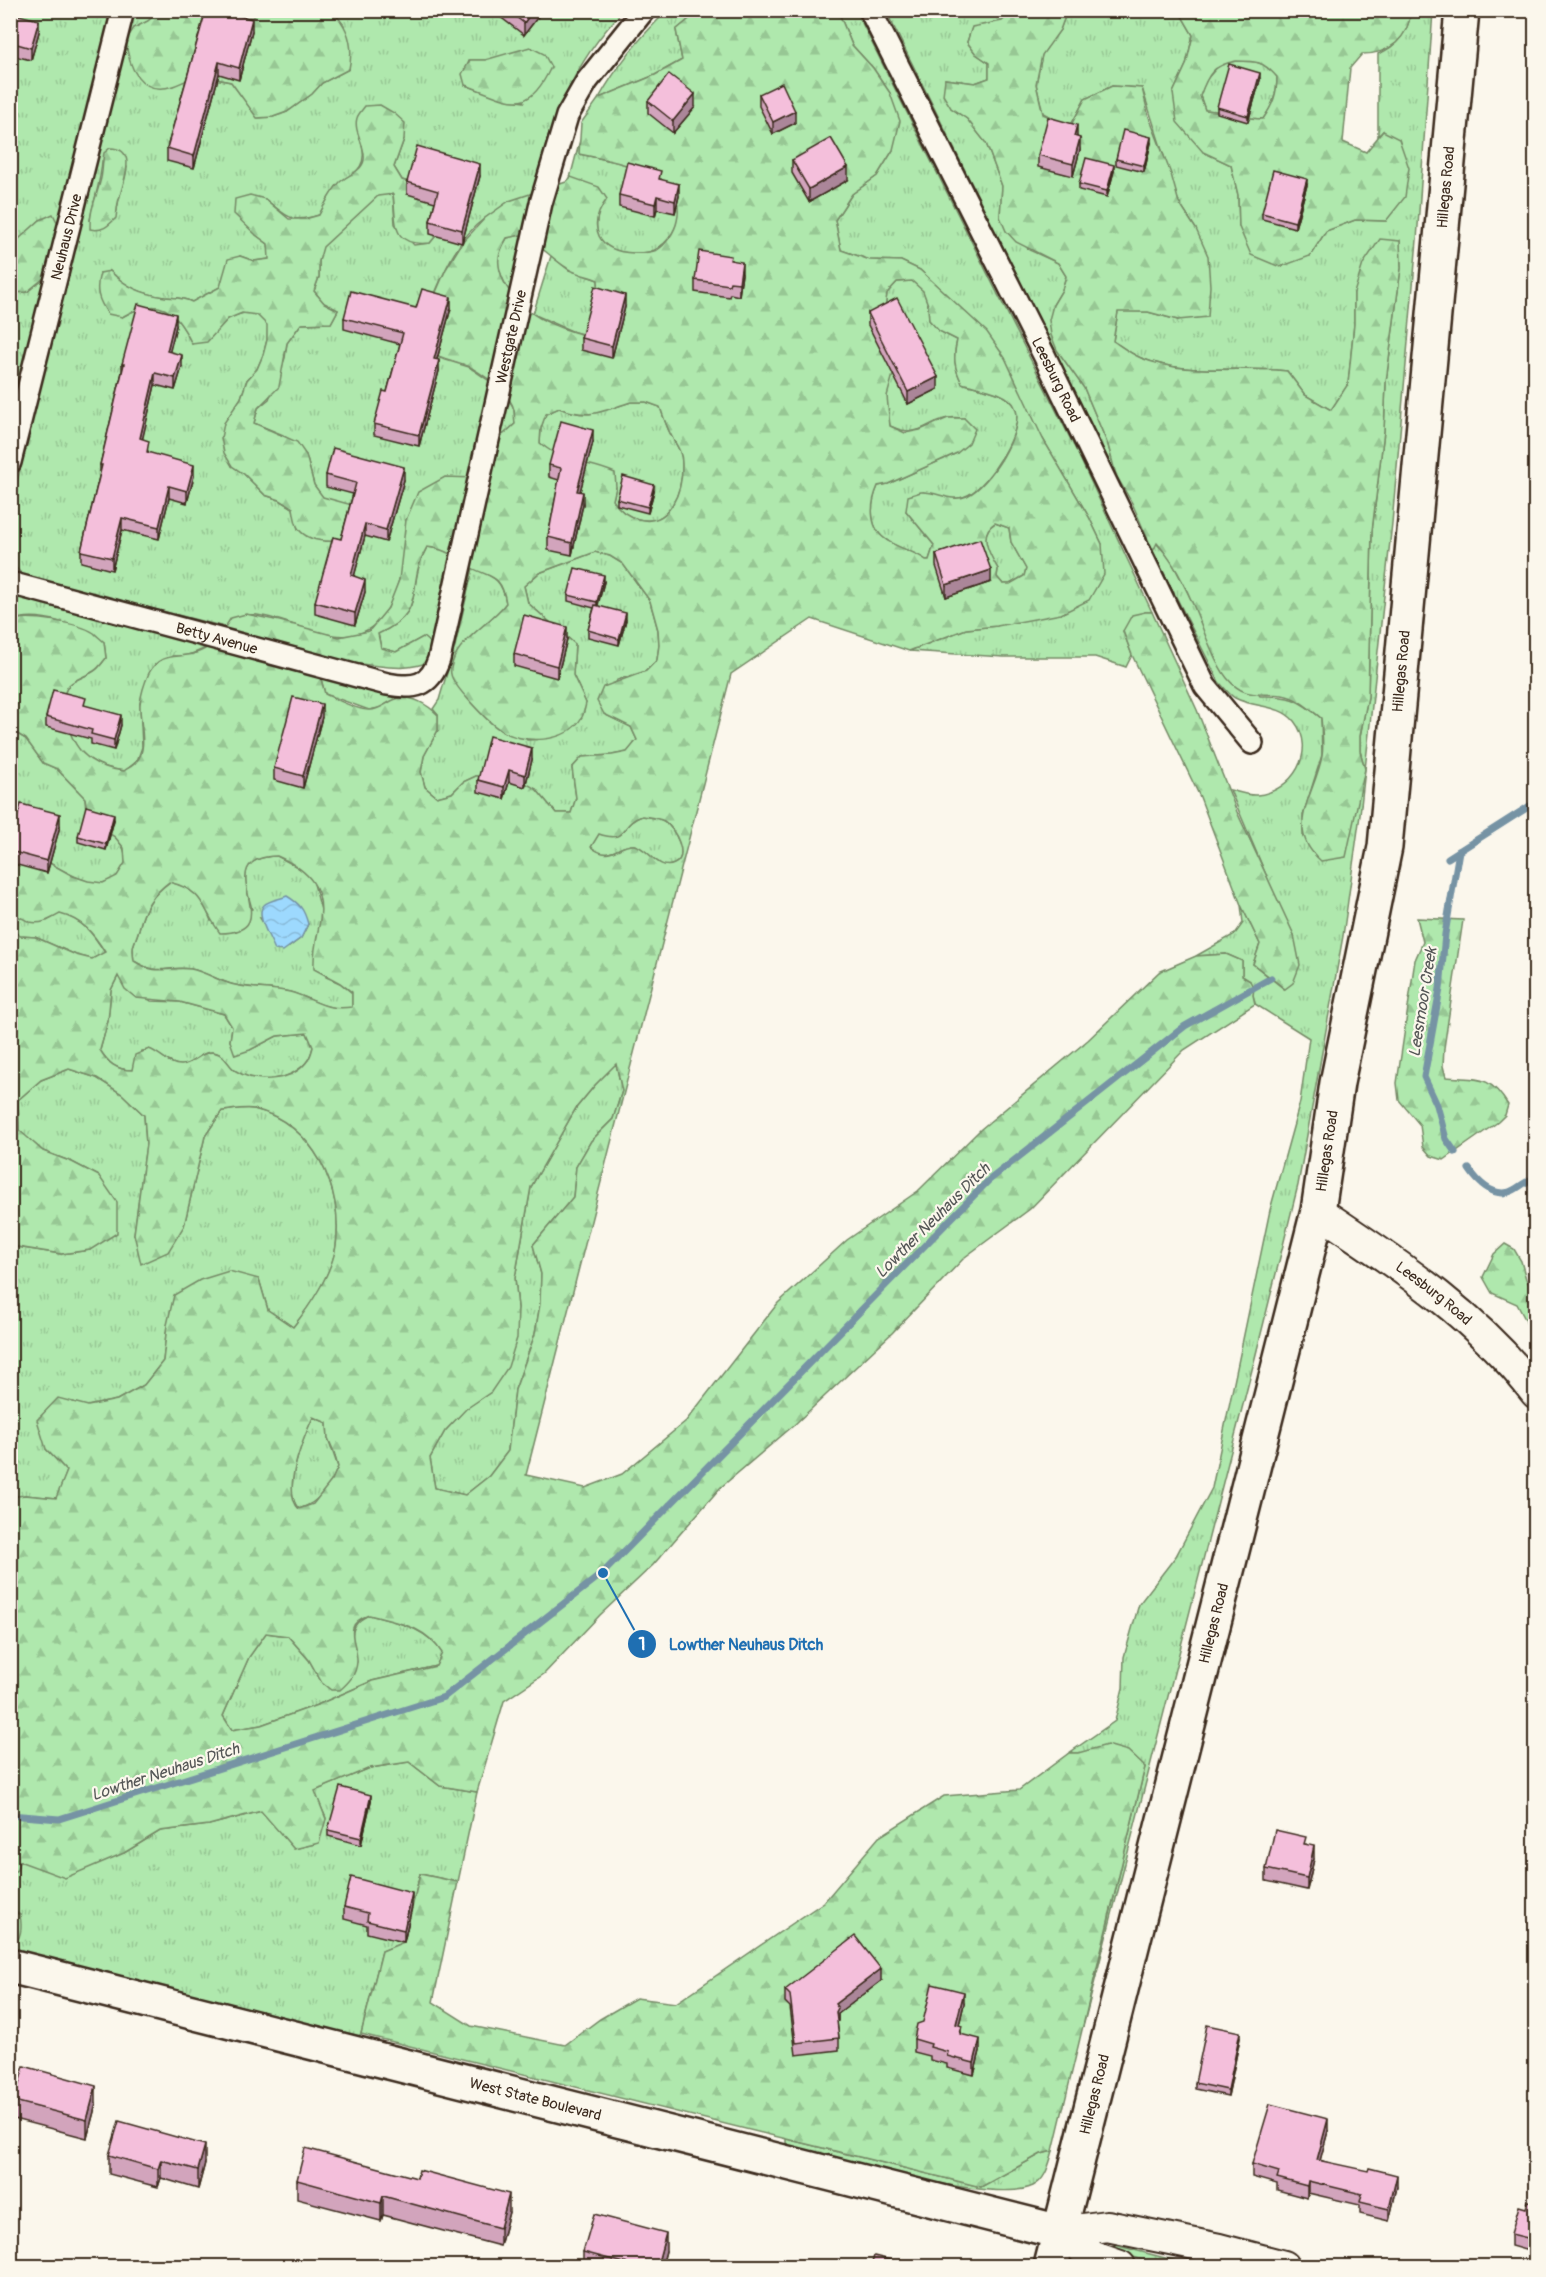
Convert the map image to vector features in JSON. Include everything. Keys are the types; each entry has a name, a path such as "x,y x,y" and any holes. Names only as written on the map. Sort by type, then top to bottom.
{"main road":[{"name":"Hillegas Road","path":"1051,2266 1318,1212 1337,1083 1385,847 1462,10"},
{"name":"Leesburg Road","path":"1318,1212 1401,1266 1456,1310 1490,1339 1536,1393"},
{"name":"West State Boulevard","path":"10,1966 1060,2232 1107,2226 1219,2249 1284,2266"},
{"name":"West State Boulevard","path":"1060,2232 1094,2257 1120,2266"}],"street":[{"name":"Neuhaus Drive","path":"10,462 123,10"},
{"name":"Westgate Drive","path":"425,682 435,672 439,659 541,203 567,116 587,81 644,10"},
{"name":"Leesburg Road","path":"870,10 1044,355 1205,686 1252,743"},
{"name":"Betty Avenue","path":"10,583 387,684 406,688 425,682"}],"green space":[{"path":"1014,10 1067,11 1060,30 1042,55 1036,84 1043,114 1070,127 1085,99 1112,86 1142,88 1149,117 1171,174 1179,203 1196,229 1208,256 1210,286 1208,317 1178,320 1148,312 1118,312 1113,341 1130,352 1159,364 1177,367 1287,371 1305,395 1331,410 1348,384 1354,324 1354,293 1363,264 1380,239 1400,241 1401,268 1386,382 1384,431 1372,531 1368,697 1360,736 1360,751 1365,769 1346,857 1321,861 1310,849 1304,836 1305,811 1322,756 1321,718 1288,696 1253,694 1240,690 1220,668 1180,576 1157,543 1153,551 1132,503 1116,475 1108,445 1084,388 1057,350 1051,335 1049,320 1066,276 1058,263 1016,242 1006,231 1000,217 1002,186 986,143 967,119 951,108 943,95 945,79 975,83 989,78 989,63 976,54 967,42 972,27 1002,21"},
{"path":"10,11 112,11 59,226 40,220 11,247"},
{"path":"133,11 159,11 148,21 134,28 172,86 201,78 231,82 258,118 273,117 287,112 312,94 322,83 349,69 344,25 332,11 623,11 589,53 565,96 548,142 534,193 491,214 474,228 448,264 435,293 424,320 439,358 469,367 495,385 506,395 514,408 515,424 490,442 476,478 406,520 399,580 384,615 363,632 339,636 263,616 241,616 225,627 24,576 11,563 11,506","holes":["469,60 485,60 524,102 509,100 465,85","358,133 404,139 394,167 402,180 431,189 439,232 430,243 414,245 395,224 393,194 378,195 322,247 319,277 314,291 324,303 338,310 331,323 301,324 287,343 285,358 269,399 258,408 254,423 283,435 306,455 314,485 323,498 352,506 298,529 293,508 265,495 244,474 232,466 224,424 241,398 247,380 257,369 267,340 268,325 258,316 249,313 241,314 214,327 192,344 179,322 165,309 147,307 122,317 110,271 128,285 142,292 182,298 192,302 220,287 240,256 254,261 270,259 268,244 256,235 265,199 295,219 319,215 337,186 361,166 363,150","102,161 127,167 117,211 90,220"]},
{"path":"159,11 218,11 238,18 253,17 258,11 332,11 343,24 349,37 351,52 349,69 322,83 312,94 287,112 273,117 257,118 231,82 199,77 173,86 152,87 144,83 133,69 126,40 134,28 148,21"},
{"path":"667,11 699,11 676,30 682,60 655,75 599,98 630,52"},
{"path":"699,11 838,11 852,45 873,68 890,93 900,121 893,150 877,176 852,194 835,220 841,250 870,260 901,261 920,270 987,332 1005,358 1043,439 1089,517 1102,544 1104,574 1089,600 1061,614 997,626 966,629 909,651 812,619 731,674 526,1475 585,1488 622,1474 686,1421 778,1303 847,1240 918,1191 981,1129 1088,1040 1159,972 1196,956 1226,954 1242,961 1242,976 1250,981 1254,989 1255,1004 1184,1050 1030,1209 965,1257 892,1333 793,1426 720,1488 653,1565 600,1615 544,1674 504,1701 477,1792 440,1786 409,1762 370,1768 315,1791 326,1819 319,1843 294,1849 261,1811 209,1825 160,1831 124,1853 65,1878 19,1861 17,1870 11,1873 11,1497 25,1495 56,1498 67,1471 46,1449 37,1420 58,1398 88,1406 117,1400 144,1385 163,1361 167,1325 174,1295 200,1280 229,1271 259,1279 268,1310 293,1327 313,1299 330,1267 336,1246 337,1224 335,1203 320,1161 308,1143 293,1128 275,1117 254,1109 222,1111 205,1136 184,1226 168,1252 141,1264 134,1234 146,1144 144,1115 122,1094 97,1078 69,1069 41,1080 18,1100 19,1130 43,1151 99,1176 117,1202 117,1233 90,1250 61,1254 11,1246 11,929 20,936 35,937 76,955 92,959 105,952 87,928 68,917 60,914 46,921 34,923 11,915 11,854 46,861 73,876 103,883 117,876 125,863 124,848 115,837 89,821 85,798 57,769 43,763 26,739 11,730 11,621 40,619 65,623 87,629 104,642 106,658 96,670 74,681 67,688 64,704 67,724 76,745 90,760 111,769 124,771 136,762 142,750 141,700 149,673 154,666 166,658 193,654 206,648 218,637 231,618 246,614 339,637 369,631 388,608 399,580 406,520 418,492 445,477 476,478 490,442 515,424 512,403 496,385 470,367 427,350 424,320 446,269 462,243 485,218 509,201 566,182 571,177 599,187 607,199 597,219 599,236 604,243 622,252 634,253 654,251 664,245 677,221 678,204 671,191 660,180 628,165 579,154 581,123 599,98 655,75 682,60 676,30","holes":["521,235 571,270 598,280 601,326 589,336 551,324 529,311 519,303 504,282 499,265 501,250 507,238","912,281 923,291 928,305 929,320 939,331 957,340 955,362 962,383 1006,397 1015,407 1017,417 1015,429 1003,457 976,491 961,498 949,498 927,492 908,496 906,511 934,545 929,560 893,544 877,530 872,516 875,493 878,486 888,484 957,453 969,443 975,429 964,418 948,418 920,430 905,433 890,426 887,396 899,353 885,309 887,293 897,282","631,402 646,402 660,407 680,451 682,473 673,504 659,518 638,519 627,515 615,504 613,500 616,487 615,473 568,459 540,443 541,428 546,414 559,408 570,412 596,413","995,523 1009,528 1011,542 1026,569 1024,576 1010,584 1003,584 997,577 998,569 986,539 987,533","427,547 447,552 473,569 497,580 501,585 506,603 462,645 453,661 451,674 464,695 494,725 520,738 544,739 566,733 582,717 586,703 573,675 575,644 528,603 524,586 539,573 595,552 610,556 623,564 650,601 658,630 657,660 646,671 603,687 597,701 604,714 631,727 637,740 627,752 582,757 572,768 576,798 571,813 556,813 536,789 522,781 492,776 476,776 463,782 452,793 437,797 425,787 421,772 424,756 438,730 438,715 434,711 419,701 407,698 393,700 377,709 365,710 325,694 321,679 328,666 354,664 405,667 431,661 435,647 423,637 396,652 381,648 378,634 394,625 410,607 417,574","642,816 656,818 664,821 672,830 679,843 681,855 679,860 668,866 658,862 634,845 628,845 609,853 591,847 599,834 615,837 634,819","277,856 298,868 313,882 318,891 321,913 314,952 314,969 352,992 352,1007 327,1006 290,992 235,985 191,969 150,969 134,961 133,947 143,915 153,897 169,882 196,895 220,933 240,930 249,921 247,869 257,860","118,976 125,989 136,998 180,1002 224,1014 232,1027 230,1041 235,1055 277,1036 307,1033 313,1047 309,1059 301,1067 293,1073 274,1079 245,1075 233,1069 222,1056 211,1052 186,1064 177,1065 149,1049 135,1055 132,1070 126,1070 113,1065 100,1050 108,1021 111,990","616,1064 622,1091 613,1119 591,1141 576,1167 573,1197 533,1245 541,1274 540,1304 535,1334 515,1390 508,1451 489,1476 465,1495 435,1488 430,1458 445,1431 466,1409 491,1392 508,1367 517,1338 518,1308 515,1278 531,1187 576,1108","313,1417 327,1423 328,1438 338,1467 332,1480 313,1504 299,1509 294,1501 292,1490 300,1450","369,1615 401,1623 428,1637 442,1653 436,1666 372,1681 317,1705 261,1725 232,1730 223,1716 249,1657 266,1633 288,1636 309,1660 322,1683 331,1690 340,1690 352,1678 356,1667 357,1655 352,1635 355,1624"]},
{"path":"838,11 856,11 1078,454 1152,612 1145,612 1123,631 1132,655 1126,667 1095,657 1004,657 909,651 966,629 997,626 1102,544 1089,517 1043,439 942,292 920,270 901,261 870,260 841,250 835,220 852,194 877,176 893,150 890,93 873,68 852,45"},
{"path":"886,11 1014,11 1002,21 972,28 967,42 976,54 989,63 989,78 975,83 945,79 951,108 967,119 986,143 1002,186 1000,217 1029,250 1058,263 1066,276 1062,290 1053,305 1057,350 1084,388 1108,445 1116,475"},
{"path":"1067,11 1179,11 1193,35 1186,65 1173,93 1203,152 1231,165 1238,195 1239,227 1310,256 1326,231 1355,220 1386,221 1383,131 1378,136 1378,54 1396,43 1405,32 1411,11 1433,11 1417,240 1392,523 1360,815 1343,936 1298,1185 1083,2027 1145,1767 1069,1753 1115,1721 1123,1688 1124,1657 1139,1604 1176,1556 1212,1488 1270,1210 1300,1102 1309,1038 1255,1004 1250,981 1242,976 1242,961 1226,954 1196,956 1235,934 1243,923 1241,905 1260,944 1253,964 1284,989 1294,935 1230,790 1257,795 1281,786 1298,768 1302,757 1301,733 1294,721 1282,712 1235,698 1219,682 1153,551 1156,543 1170,558 1190,597 1260,696 1279,696 1293,700 1306,706 1321,718 1322,755 1303,815 1303,837 1362,778 1365,769 1360,751 1360,736 1368,697 1372,531 1384,431 1386,382 1401,268 1400,241 1354,293 1354,324 1348,385 1331,410 1305,395 1287,371 1195,369 1159,364 1141,358 1113,341 1118,311 1148,312 1178,320 1196,229 1179,203 1142,88 1112,86 1085,99 1070,127 1043,113 1036,84 1042,54 1060,30"},
{"path":"1179,11 1411,11 1406,30 1396,43 1381,51 1362,54 1350,68 1343,142 1366,152 1383,131 1399,139 1409,168 1405,197 1386,221 1355,220 1326,231 1310,256 1280,267 1251,255 1239,227 1238,195 1231,165 1203,152 1177,122 1173,93 1186,65 1193,35","holes":["1236,61 1263,65 1277,77 1274,99 1263,119 1205,110 1200,96 1212,72 1222,65"]},
{"path":"530,47 544,54 551,67 534,94 525,100 505,100 465,85 462,74 470,60 485,60"},
{"path":"1236,61 1259,63 1277,77 1274,99 1263,119 1205,110 1200,96 1205,81 1220,64"},
{"path":"380,105 405,123 404,139 394,167 402,180 431,189 441,201 439,232 430,243 417,243 402,237 396,223 393,194 378,196 323,247 319,261 319,277 314,291 324,303 338,310 331,323 301,324 287,343 279,387 258,408 254,423 297,442 306,455 314,485 323,497 352,505 351,521 340,541 323,541 306,536 296,524 293,508 265,495 244,474 232,466 224,453 221,438 224,423 241,398 247,380 257,369 267,340 267,325 257,315 242,313 228,319 207,342 192,344 179,322 165,309 147,307 122,317 108,314 100,299 98,285 100,273 110,271 128,285 142,292 182,298 192,302 220,287 228,259 240,256 254,261 269,259 268,244 234,214 235,199 250,195 265,199 289,219 305,219 319,215 328,198 343,179 363,164 364,154 356,123 358,115 365,106"},
{"path":"580,140 580,154 625,164 651,173 674,195 678,203 679,217 677,225 664,244 644,253 627,253 603,244 597,231 598,211 570,178"},
{"path":"110,148 119,149 124,154 127,160 126,175 116,218 107,226 94,230 90,229 93,205 101,179 104,153"},
{"path":"53,214 59,226 50,273 27,292 11,293 10,247 40,220"},
{"path":"524,236 509,292 498,265 499,253 507,238"},
{"path":"551,256 569,270 598,280 601,326 589,336 533,314"},
{"path":"48,274 11,424 11,293 27,292"},
{"path":"912,281 923,290 928,304 929,320 939,331 957,340 955,362 962,383 1006,397 1015,407 1017,417 1015,429 1003,455 995,469 976,489 968,495 957,498 945,498 923,492 906,511 934,545 929,560 893,544 882,536 872,516 873,500 878,486 888,484 957,453 964,418 940,420 916,431 901,430 890,426 887,411 889,381 885,309 887,293 897,282"},
{"path":"631,402 646,402 660,407 682,458 680,484 673,504 659,518 649,520 630,516 618,507 613,500 616,487 552,453 540,443 545,414 559,408 570,412 595,413"},
{"path":"995,523 1009,528 1011,542 1026,569 1024,576 1010,584 1003,584 997,577 998,569 986,545 987,533"},
{"path":"427,547 441,549 455,556 432,645 422,638 396,652 381,648 378,633 394,625 410,607 417,574"},
{"path":"595,552 610,556 623,564 650,601 658,630 657,660 646,671 617,680 604,714 631,727 637,740 628,752 582,757 572,768 576,798 571,813 556,813 536,789 492,776 476,776 463,782 452,793 437,797 425,787 421,772 424,756 438,730 438,715 433,709 439,700 455,646 473,568 492,577 502,589 506,603 497,615 527,740 539,739 561,730 586,703 573,675 575,644 528,603 524,586 539,573"},
{"path":"12,595 212,644 193,653 172,656 144,688 140,703 142,747 137,761 125,771 100,765 83,753 71,735 64,708 64,695 69,685 94,671 106,658 104,642 71,626 47,619 35,617 11,621"},
{"path":"1152,612 1197,710 1237,812 1294,935 1300,965 1293,983 1285,989 1253,964 1260,944 1241,905 1200,797 1132,655 1123,631 1132,615"},
{"path":"323,675 357,687 413,700 397,699 384,707 369,710 325,694 321,679"},
{"path":"10,730 26,739 43,763 57,769 85,798 86,812 120,843 126,858 124,866 108,882 87,881 43,860 11,854"},
{"path":"642,816 662,820 676,836 681,856 674,865 663,865 634,845 628,845 609,853 591,847 599,833 608,836 619,835 634,819"},
{"path":"277,856 303,870 313,880 321,910 320,924 326,977 340,983 352,993 352,1008 334,1008 290,992 235,985 191,969 157,970 134,961 133,947 143,915 154,897 170,882 192,891 201,900 211,921 252,909 246,872 255,861 264,857","holes":["260,918 308,924 301,938 289,947 268,931"]},
{"path":"60,913 75,919 87,928 105,953 92,959 76,955 35,937 20,936 11,929 11,915 47,921"},
{"path":"1417,918 1463,920 1444,1048 1443,1066 1446,1077 1475,1079 1489,1083 1508,1105 1505,1115 1498,1122 1444,1160 1431,1156 1423,1147 1420,1125 1399,1100 1397,1083 1415,960 1423,942"},
{"path":"118,976 151,1001 180,1002 224,1014 232,1027 230,1041 250,1050 277,1036 307,1033 313,1047 310,1056 302,1067 293,1073 261,1080 241,1075 222,1056 212,1052 192,1062 177,1065 153,1052 142,1051 132,1070 117,1067 106,1059 100,1050 108,1021 111,990"},
{"path":"616,1063 622,1091 613,1119 591,1141 576,1167 573,1197 533,1245 541,1274 540,1304 535,1334 515,1390 508,1451 489,1476 465,1495 435,1488 430,1458 445,1431 466,1408 491,1392 518,1308 515,1278 531,1187 576,1108"},
{"path":"69,1069 97,1078 122,1094 144,1115 146,1144 134,1234 184,1226 205,1136 222,1111 250,1108 275,1117 293,1128 308,1143 320,1161 335,1203 336,1246 325,1278 313,1300 293,1327 268,1310 259,1279 167,1325 163,1361 144,1385 117,1400 87,1406 46,1449 67,1471 57,1498 25,1495 11,1497 10,1246 61,1254 90,1250 99,1176 43,1151 19,1131 18,1100 41,1080"},
{"path":"1505,1244 1514,1249 1535,1295 1535,1355 1526,1321 1517,1304 1492,1293 1483,1277 1494,1254"},
{"path":"313,1417 327,1423 328,1438 338,1467 319,1498 299,1509 294,1501 293,1477 304,1437"},
{"path":"370,1615 411,1627 428,1637 443,1653 436,1666 372,1681 317,1705 261,1725 232,1730 223,1716 249,1657 266,1633 288,1636 309,1660 322,1683 357,1662 353,1640 354,1628 362,1618"},
{"path":"1107,1745 1128,1751 1145,1767 1053,2151 1041,2154 981,2187 361,2034 382,1951 404,1942 420,1874 458,1882 433,2002 471,2026 565,2045 600,2019 636,1998 676,2003 824,1902 879,1837 944,1796 1019,1790 1069,1753 1078,1753"},
{"path":"409,1762 440,1786 477,1792 458,1882 420,1874 404,1942 382,1951 361,2034 356,2038 11,1952 20,1915 11,1909 10,1873 17,1870 19,1861 124,1853 160,1831 209,1825 262,1811 294,1849 318,1843 326,1818 314,1791 370,1768"},
{"path":"10,1909 20,1915 21,1924 19,1937 11,1947"},
{"path":"786,2139 981,2187 1041,2154 1053,2151 1044,2176 1033,2186 1013,2190 985,2190 915,2179 844,2162 792,2148 786,2143"},
{"path":"1115,2245 1196,2266 1161,2266 1112,2250"}],"water":[{"path":"287,896 301,907 308,924 301,938 283,951 275,950 264,927 261,909 269,902"}],"building":[{"path":"206,10 242,10 241,16 252,19 239,68 219,62 194,156 167,148"},
{"path":"507,10 533,10 524,23"},
{"path":"10,13 39,20 31,48 10,42"},
{"path":"1229,64 1260,73 1248,116 1217,107"},
{"path":"669,74 695,94 673,121 648,101"},
{"path":"782,83 795,111 773,122 759,94"},
{"path":"1048,117 1077,125 1074,136 1080,138 1073,164 1038,155"},
{"path":"1123,130 1151,137 1144,166 1116,159"},
{"path":"831,138 848,167 809,189 792,160"},
{"path":"417,146 480,164 462,230 430,221 438,191 407,182"},
{"path":"1086,158 1114,165 1107,191 1079,184"},
{"path":"627,162 661,171 659,179 679,184 675,201 657,196 655,204 619,195"},
{"path":"1273,170 1307,179 1295,222 1262,213"},
{"path":"699,251 731,256 730,260 742,262 739,283 730,282 729,285 695,280"},
{"path":"595,286 625,295 612,346 581,338"},
{"path":"422,289 451,297 434,359 439,360 419,435 374,424 383,391 387,392 403,333 344,318 351,291 416,308"},
{"path":"897,298 938,377 908,392 868,313"},
{"path":"138,304 176,314 167,351 182,355 175,378 155,373 140,438 149,441 147,452 194,465 187,491 169,486 159,527 122,518 112,558 81,551 102,465 100,465 124,364 122,364"},
{"path":"561,421 593,430 577,491 583,492 572,543 548,537 561,468 549,465"},
{"path":"333,448 404,467 386,530 365,524 351,575 365,580 355,613 315,602 333,537 341,539 356,483 326,475"},
{"path":"623,476 654,485 648,507 617,499"},
{"path":"980,539 991,570 946,585 936,554"},
{"path":"575,568 604,575 597,602 568,595"},
{"path":"595,605 626,613 619,639 588,630"},
{"path":"524,615 567,627 557,666 514,654"},
{"path":"53,690 86,698 84,705 121,715 114,740 91,734 92,730 46,717"},
{"path":"293,697 322,704 303,776 274,768"},
{"path":"489,736 532,748 525,775 509,770 504,787 478,780"},
{"path":"21,804 60,814 47,861 10,851 10,842"},
{"path":"86,806 114,814 106,844 78,836"},
{"path":"340,1787 371,1795 361,1838 328,1830"},
{"path":"1275,1830 1306,1837 1304,1844 1314,1846 1307,1878 1266,1869"},
{"path":"351,1877 412,1893 404,1930 367,1921 368,1913 344,1907"},
{"path":"855,1936 881,1969 835,2004 838,2008 836,2012 839,2038 796,2043 790,1995 785,1990"},
{"path":"932,1984 964,1992 956,2024 962,2026 960,2034 980,2039 974,2063 947,2056 948,2052 914,2039 917,2024 923,2022"},
{"path":"1207,2025 1240,2032 1228,2090 1195,2083"},
{"path":"24,2066 96,2086 87,2120 14,2101"},
{"path":"1270,2104 1328,2119 1317,2160 1397,2175 1389,2209 1360,2202 1362,2194 1308,2181 1307,2186 1277,2178 1279,2172 1252,2164"},
{"path":"119,2121 205,2145 198,2170 161,2160 158,2169 109,2155"},
{"path":"305,2148 417,2178 419,2170 509,2194 500,2228 383,2196 381,2203 297,2180"},
{"path":"1528,2201 1536,2202 1536,2240 1511,2234 1519,2206 1526,2208"},
{"path":"594,2214 666,2233 657,2266 636,2266 583,2252"},
{"path":"874,2256 915,2266 871,2266"}],"waterway":[{"name":"Lowther Neuhaus Ditch","path":"1448,858 1536,802"},
{"name":"Leesmoor Creek","path":"1455,1152 1446,1139 1437,1105 1424,1077 1440,989 1445,934 1459,851"},
{"name":"Lowther Neuhaus Ditch","path":"10,1815 59,1819 444,1697 603,1573 988,1181 1185,1026 1271,978"},
{"name":"Leesmoor Creek","path":"1469,1169 1481,1183 1491,1190 1503,1193 1536,1178"}],"place":[{"name":"Lowther Neuhaus Ditch","path":"603,1573"}]}
